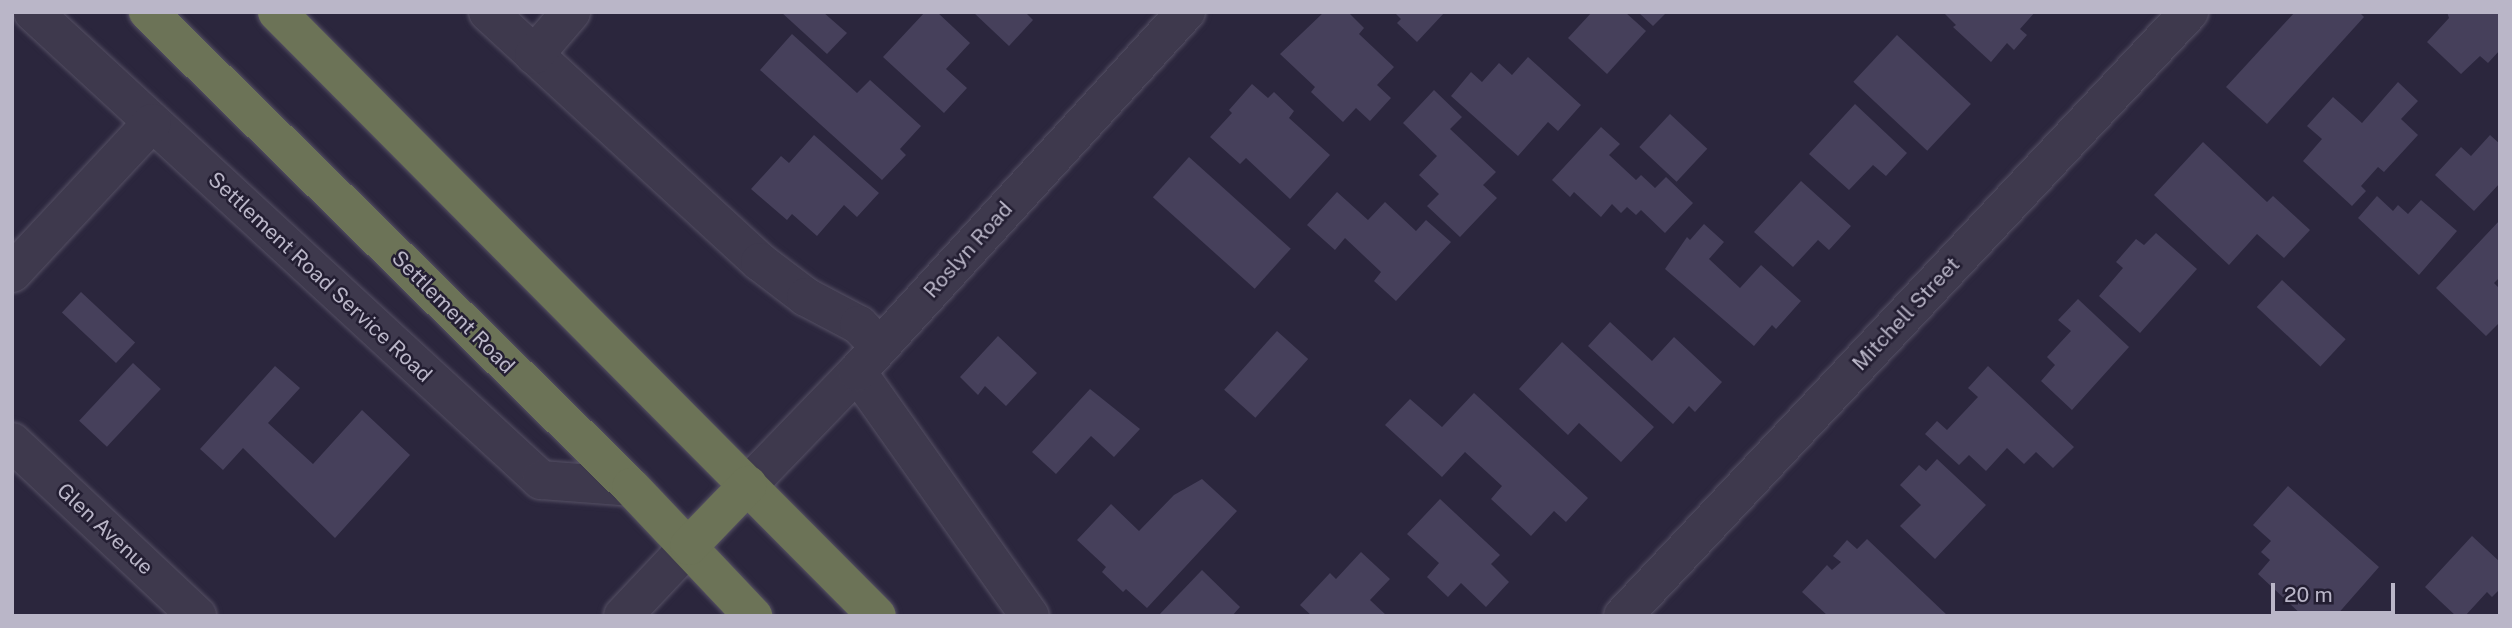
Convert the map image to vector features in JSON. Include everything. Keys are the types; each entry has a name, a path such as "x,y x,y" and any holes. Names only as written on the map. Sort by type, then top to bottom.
{"highway":[{"name":"Settlement Road","path":"148,12 631,487 753,616"},
{"path":"276,12 877,616"},
{"path":"689,546 748,485"}],"street":[{"name":"Settlement Road Service Road","path":"33,12 541,480 631,487"},
{"path":"488,12 760,262 806,297 859,325 868,359 1030,616"},
{"path":"534,55 571,12"},
{"name":"Roslyn Road","path":"748,485 868,359 1186,12"},
{"name":"Mitchell Street","path":"1623,616 2189,12"},
{"path":"12,273 152,123"},
{"name":"Glen Avenue","path":"12,442 197,616"},
{"path":"623,616 689,546"}],"building":[{"path":"781,12 823,12 847,33 827,54"},
{"path":"925,12 937,12 970,43 946,69 967,88 944,113 883,57"},
{"path":"973,12 1025,12 1033,20 1009,46"},
{"path":"1324,12 1348,12 1364,28 1359,34 1394,67 1377,85 1391,98 1370,121 1356,108 1343,122 1311,92 1315,87 1280,54"},
{"path":"1394,12 1445,12 1417,42 1397,23 1401,19"},
{"path":"1592,12 1625,12 1646,31 1607,74 1568,38"},
{"path":"1638,12 1667,12 1653,26"},
{"path":"1943,12 2035,12 2020,29 2027,35 2014,50 2007,43 1991,62 1953,27 1956,25"},
{"path":"2295,12 2359,12 2364,17 2267,124 2226,87"},
{"path":"2447,12 2500,12 2500,50 2488,63 2480,56 2461,74 2427,42 2449,18"},
{"path":"792,34 857,93 870,80 921,126 900,149 906,155 882,180 760,70"},
{"path":"1897,35 1971,104 1927,151 1853,82"},
{"path":"1528,57 1581,105 1558,131 1548,122 1518,156 1451,96 1471,72 1482,82 1499,63 1512,75"},
{"path":"2398,82 2418,101 2401,119 2418,135 2384,172 2378,167 2361,186 2366,191 2352,206 2303,161 2322,139 2307,126 2333,97 2362,123"},
{"path":"1252,84 1268,98 1274,92 1294,111 1289,118 1330,155 1290,199 1246,158 1240,164 1210,137 1232,113 1229,110"},
{"path":"1434,90 1462,117 1450,129 1496,172 1483,185 1497,198 1460,237 1427,206 1439,194 1419,175 1437,156 1403,123"},
{"path":"1855,104 1907,153 1886,176 1873,165 1849,190 1809,154"},
{"path":"1670,114 1707,149 1677,182 1639,147"},
{"path":"1601,127 1620,144 1609,155 1636,180 1641,175 1655,188 1666,177 1693,203 1665,233 1641,210 1636,215 1627,207 1621,213 1612,204 1601,217 1574,192 1570,197 1552,180"},
{"path":"814,135 879,193 857,217 844,205 817,236 792,214 787,220 751,189 781,156 789,163"},
{"path":"2490,135 2500,144 2500,183 2474,211 2435,175 2461,147 2471,156"},
{"path":"2203,142 2267,202 2273,196 2310,230 2284,258 2257,234 2229,265 2154,195"},
{"path":"1189,157 1291,249 1255,289 1153,197"},
{"path":"1801,181 1851,226 1829,250 1818,240 1793,267 1754,232"},
{"path":"1337,192 1368,220 1385,202 1416,231 1426,220 1451,242 1396,301 1374,281 1381,272 1345,238 1335,250 1307,225"},
{"path":"2377,196 2393,211 2398,205 2408,214 2421,200 2457,231 2419,275 2358,218"},
{"path":"2500,220 2500,277 2494,283 2500,289 2500,322 2486,336 2436,288"},
{"path":"1704,224 1724,242 1709,259 1740,288 1761,265 1801,301 1776,329 1772,325 1754,346 1665,269 1687,237 1690,240"},
{"path":"2156,233 2197,269 2140,333 2099,296 2123,268 2116,262 2136,239 2144,245"},
{"path":"2282,280 2346,339 2320,366 2257,307"},
{"path":"81,292 135,342 116,363 62,312"},
{"path":"2078,299 2129,347 2072,410 2041,381 2055,365 2047,357 2071,331 2058,320"},
{"path":"1610,322 1652,361 1674,337 1722,382 1695,412 1689,406 1673,424 1588,346"},
{"path":"1277,331 1308,359 1255,418 1224,390"},
{"path":"998,336 1037,373 1006,406 985,386 978,395 960,377"},
{"path":"1562,342 1654,427 1621,462 1579,423 1568,435 1519,389"},
{"path":"133,363 161,389 107,447 79,421"},
{"path":"275,366 300,388 268,423 313,464 362,410 410,455 335,538 243,448 223,470 200,449"},
{"path":"1988,366 2074,447 2053,468 2036,452 2024,464 2007,448 1986,471 1969,455 1959,465 1925,434 1937,421 1947,430 1978,397 1968,388"},
{"path":"1090,389 1140,429 1114,457 1091,436 1056,474 1032,452"},
{"path":"1474,393 1588,498 1566,522 1554,511 1531,536 1491,499 1502,486 1465,452 1442,477 1385,425 1410,399 1442,427"},
{"path":"1937,459 1986,505 1935,559 1900,526 1921,505 1900,485 1919,465 1926,471"},
{"path":"1202,479 1237,511 1147,608 1126,589 1123,592 1102,572 1106,567 1077,540 1111,504 1139,531 1174,495"},
{"path":"2288,486 2379,567 2336,616 2303,616 2258,574 2270,560 2261,552 2271,541 2253,525"},
{"path":"1440,499 1500,555 1491,564 1509,582 1486,607 1461,583 1448,597 1427,577 1439,563 1407,534"},
{"path":"2472,536 2500,562 2500,589 2492,597 2487,592 2465,616 2456,616 2425,587"},
{"path":"1867,539 1948,616 1828,616 1802,592 1827,565 1832,570 1841,562 1833,556 1847,540 1857,549"},
{"path":"1361,552 1390,579 1370,600 1387,616 1312,616 1300,605 1330,573 1336,579"},
{"path":"1202,570 1240,607 1232,616 1158,616"}]}
